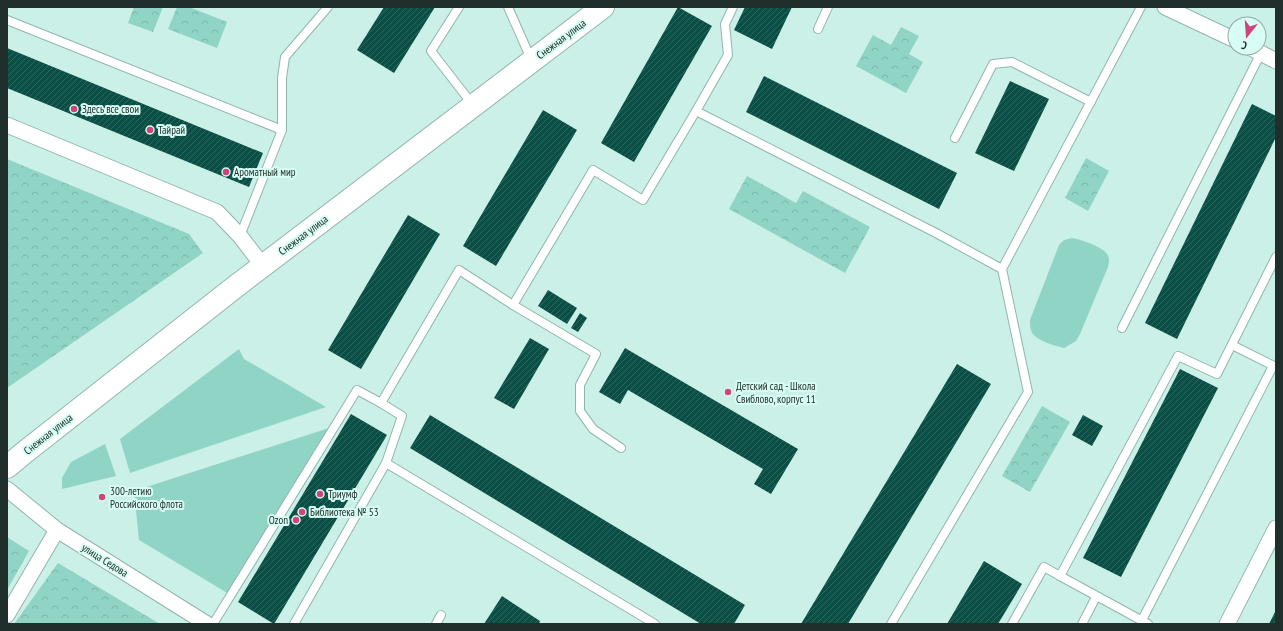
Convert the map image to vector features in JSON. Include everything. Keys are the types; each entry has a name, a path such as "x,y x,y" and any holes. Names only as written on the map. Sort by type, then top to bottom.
{"main road":[{"name":"Снежная улица","path":"7,467 263,266 603,7"}],"street":[{"path":"1165,7 1227,36"},
{"path":"1267,56 1276,61"},
{"path":"7,125 217,212 240,236 263,266"},
{"name":"улица Седова","path":"7,489 57,530 207,624"},
{"path":"1227,624 1276,528"},
{"path":"7,615 57,530"}],"lane":[{"path":"240,236 282,130 282,78 285,57 328,7"},
{"path":"459,7 431,51 474,105"},
{"path":"508,7 532,60"},
{"path":"513,305 593,170 643,200 728,55 725,24 733,7"},
{"path":"818,29 828,7"},
{"path":"891,624 1028,392 1002,269 1141,7"},
{"path":"7,20 282,130"},
{"path":"1122,328 1253,56"},
{"path":"956,138 993,64 1012,62 1091,102"},
{"path":"696,111 936,233 1002,269"},
{"path":"1060,576 1178,356 1217,374 1276,257"},
{"path":"381,403 459,270 513,305 596,354 580,385 580,411 593,429 621,448"},
{"path":"1012,624 1044,567 1096,597 1145,622 1275,366 1232,345"},
{"path":"213,624 358,390 402,416 386,463 294,624"},
{"path":"386,463 655,624"},
{"path":"1082,624 1096,597"},
{"path":"436,624 441,615"}],"green space":[{"path":"134,7 163,7 153,32 128,23"},
{"path":"177,7 189,7 227,22 217,48 168,29"},
{"path":"901,27 919,36 909,54 923,62 906,93 856,66 873,35 891,45"},
{"path":"1086,158 1109,171 1088,211 1065,198"},
{"path":"7,159 189,234 203,253 7,388"},
{"path":"747,176 796,203 803,191 870,227 845,273 729,209"},
{"path":"1072,238 1086,242 1105,251 1109,262 1080,334 1076,341 1064,348 1047,343 1035,336 1031,330 1030,320 1059,245 1064,240"},
{"path":"239,349 244,359 326,407 130,473 120,439"},
{"path":"1042,406 1070,422 1030,492 1002,476"},
{"path":"329,428 229,594 139,540 134,491"},
{"path":"105,444 116,476 62,489 62,478 71,462"},
{"path":"7,537 29,551 7,590"},
{"path":"58,563 160,624 14,624"}],"building":[{"path":"384,7 435,7 394,73 357,50"},
{"path":"678,7 712,26 634,162 601,143"},
{"path":"745,7 792,7 772,49 734,30"},
{"path":"7,48 263,153 249,187 7,88"},
{"path":"764,76 957,173 939,209 746,112"},
{"path":"1010,81 1049,99 1014,171 975,153"},
{"path":"1252,104 1276,116 1276,137 1177,339 1145,323"},
{"path":"543,110 577,130 496,266 463,246"},
{"path":"408,215 440,234 361,369 328,350"},
{"path":"548,290 577,308 567,324 538,306"},
{"path":"580,313 587,318 578,332 571,328"},
{"path":"530,338 549,349 514,409 494,398"},
{"path":"625,348 798,449 771,494 754,484 763,469 628,390 620,404 599,392"},
{"path":"957,364 991,384 848,624 801,624"},
{"path":"1180,369 1218,388 1121,577 1083,558"},
{"path":"351,414 387,435 274,624 238,602"},
{"path":"430,415 745,605 734,624 701,624 410,448"},
{"path":"1083,415 1103,426 1092,446 1072,435"},
{"path":"984,561 1022,584 998,624 947,624"},
{"path":"502,596 540,621 539,624 484,624"},
{"path":"1276,610 1276,624 1269,624"}],"place":[{"name":"Здесь все свои","path":"74,109"},
{"name":"Тайрай","path":"150,130"},
{"name":"Ароматный мир","path":"226,172"},
{"name":"Детский сад - Школа Свиблово, корпус 11","path":"728,392"},
{"name":"Триумф","path":"320,494"},
{"name":"300-летию Российского флота","path":"102,497"},
{"name":"Библиотека № 53","path":"302,512"},
{"name":"Ozon","path":"296,520"}]}
